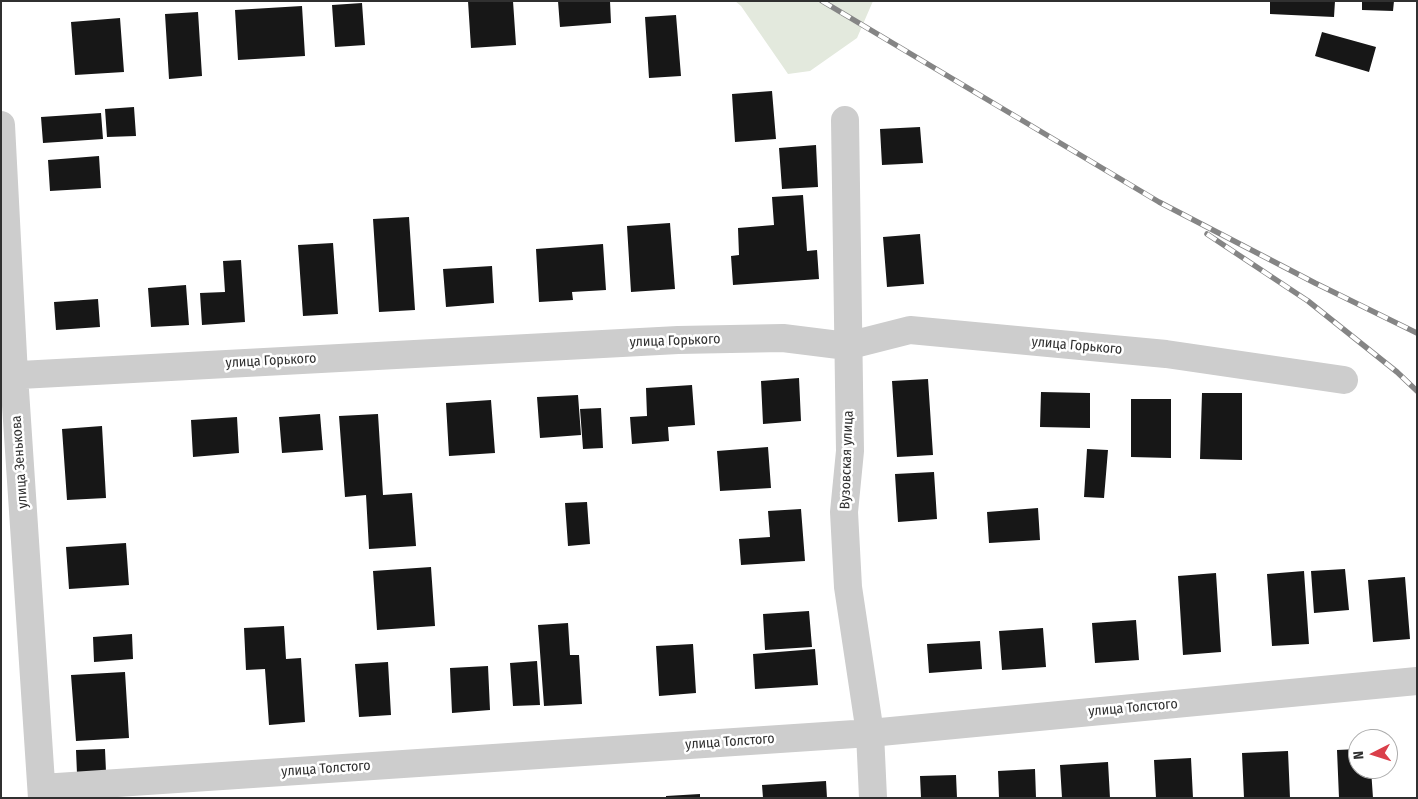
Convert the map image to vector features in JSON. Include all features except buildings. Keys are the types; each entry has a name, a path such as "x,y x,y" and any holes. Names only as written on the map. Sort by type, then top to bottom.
{"street":[{"name":"Вузовская улица","path":"845,120 850,451 844,512 848,587 870,733 873,798"},
{"name":"улица Зенькова","path":"1,125 8,375 42,793"},
{"name":"улица Горького","path":"8,375 678,340 784,338 847,346 910,330 1166,354 1344,380"},
{"name":"улица Толстого","path":"42,793 870,733 1417,681"}],"shaded area":[{"path":"735,1 873,1 857,38 810,71 788,74 741,6"}],"railway":[{"path":"822,1 1159,202 1315,283 1417,333"},
{"path":"1207,234 1308,301 1397,372 1417,391"}]}
